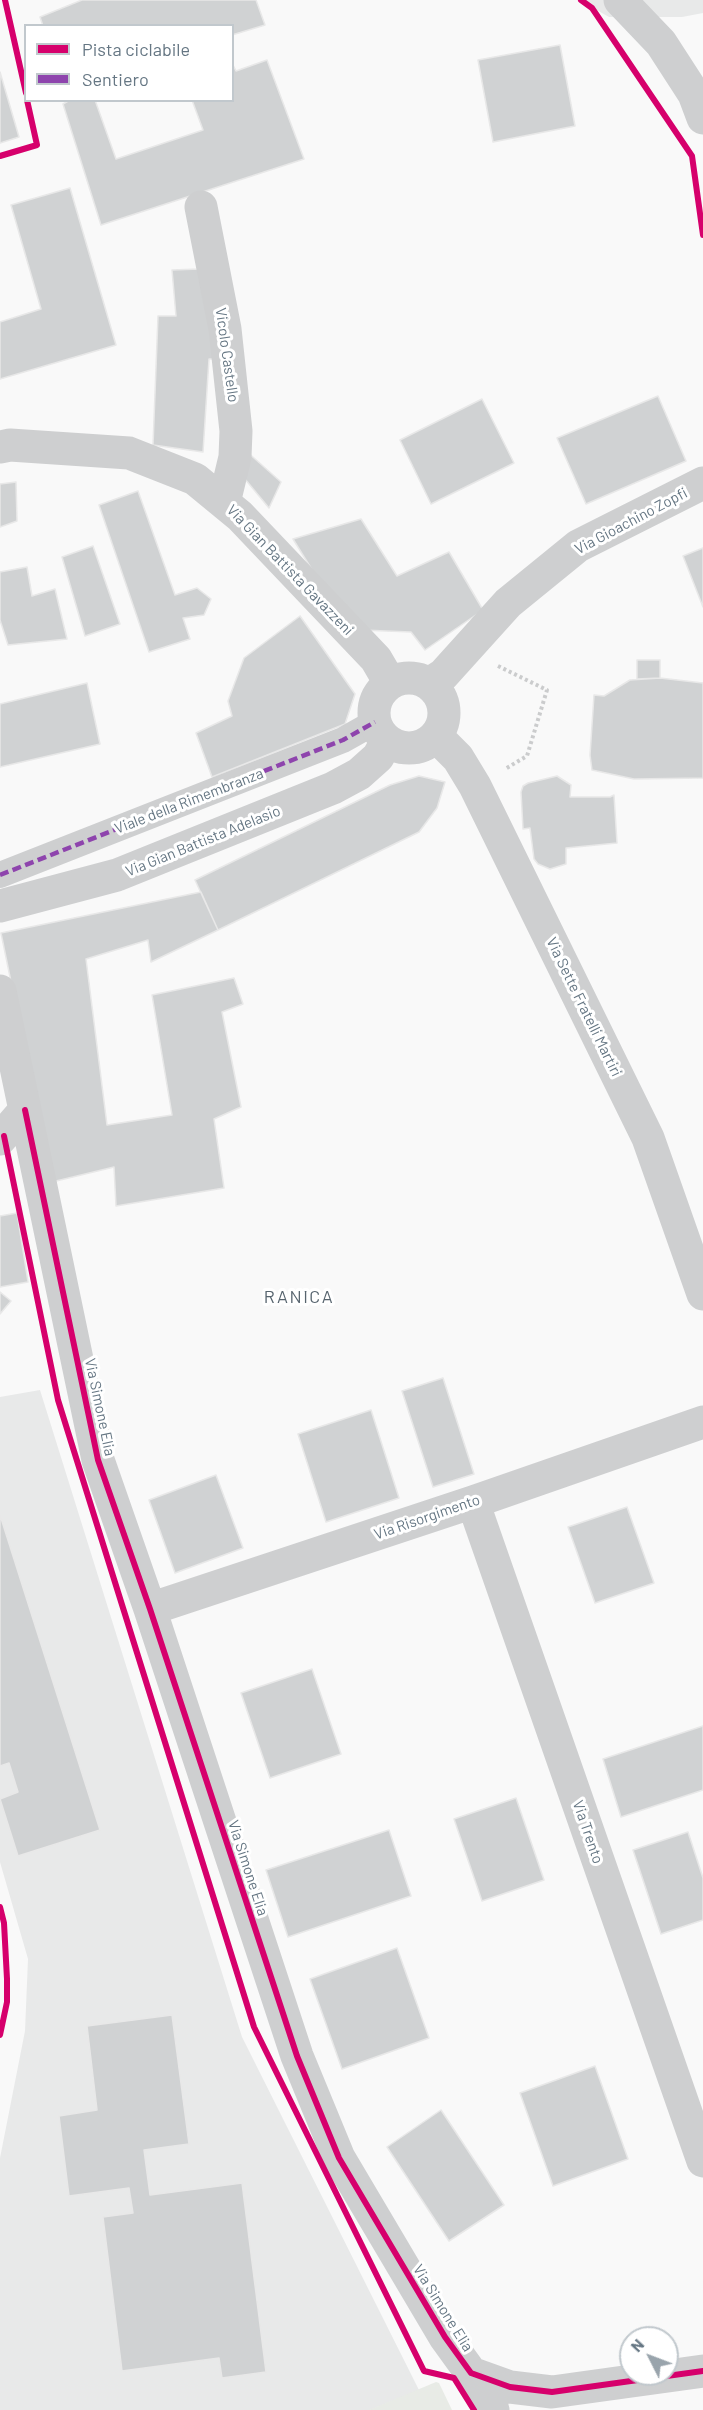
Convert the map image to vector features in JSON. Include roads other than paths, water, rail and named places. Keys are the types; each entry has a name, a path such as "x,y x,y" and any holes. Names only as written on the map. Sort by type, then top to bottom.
{"street":[{"path":"620,0 661,43 694,94 703,118"},
{"name":"Vicolo Castello","path":"201,207 225,329 236,431 235,457 224,503"},
{"name":"Via Gian Battista Gavazzeni","path":"0,447 10,445 129,453 195,479 240,516 376,658 390,684"},
{"name":"Via Gioachino Zopfi","path":"429,684 443,675 508,603 578,546 703,483"},
{"path":"402,678 416,678 429,684 439,694 444,708 443,723 436,736 426,745 412,749 399,747 381,731 374,707 379,694 390,684 402,678"},
{"name":"Viale della Rimembranza","path":"0,875 344,740 381,731"},
{"name":"Via Gian Battista Adelasio","path":"0,906 117,875 333,788 359,774 378,757 381,731"},
{"name":"Via Sette Fratelli Martiri","path":"436,736 458,758 475,786 648,1138 703,1294"},
{"name":"Via Simone Elia","path":"0,991 98,1460 301,2067 339,2158 445,2337 471,2373 545,2401 703,2371"},
{"path":"1,1138 25,1110"},
{"name":"Via Risorgimento","path":"150,1610 703,1422"},
{"name":"Via Trento","path":"473,1502 703,2161"},
{"path":"471,2373 493,2410"}],"district":[{"name":"RANICA","path":"299,1297"}]}
